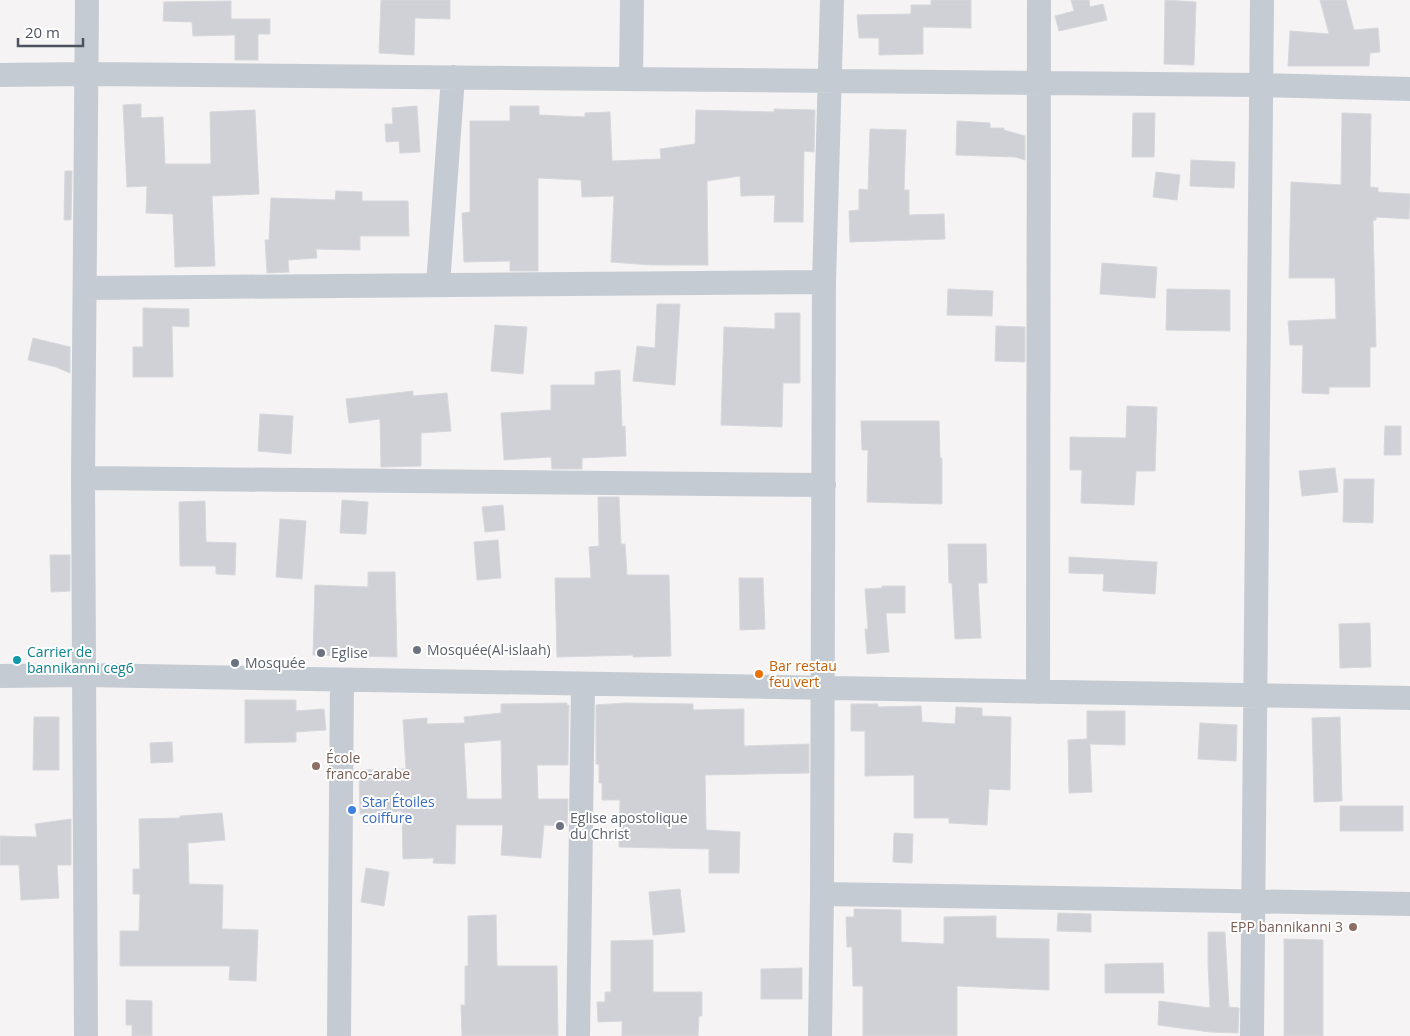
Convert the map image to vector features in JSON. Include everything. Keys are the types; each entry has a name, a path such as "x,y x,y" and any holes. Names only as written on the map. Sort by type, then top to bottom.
{"street":[{"path":"86,1036 84,478 87,0"},
{"path":"631,79 632,0"},
{"path":"820,1036 824,282 832,0"},
{"path":"1038,692 1039,0"},
{"path":"1252,1036 1262,0"},
{"path":"0,75 86,74 1260,85 1410,89"},
{"path":"438,285 453,77"},
{"path":"85,288 824,282"},
{"path":"84,478 824,485"},
{"path":"0,676 84,675 1410,698"},
{"path":"340,1036 342,680"},
{"path":"578,1036 583,684"},
{"path":"822,894 1410,904"}],"building":[{"path":"381,0 450,0 450,19 415,18 414,55 379,53"},
{"path":"931,0 971,0 971,28 923,27 923,54 879,55 879,38 859,38 857,15 911,14 911,5 931,5"},
{"path":"1071,0 1089,0 1090,7 1103,4 1107,20 1059,31 1055,16 1074,11"},
{"path":"1165,0 1196,2 1194,65 1164,64"},
{"path":"1320,0 1346,0 1354,30 1378,28 1380,52 1370,53 1369,66 1288,66 1290,31 1329,34"},
{"path":"231,1 231,19 270,19 270,34 258,34 258,60 235,60 235,35 193,36 192,22 163,21 164,2"},
{"path":"141,104 141,118 163,117 165,164 211,164 210,112 255,110 259,194 212,196 215,266 175,267 173,214 146,213 147,186 127,187 123,105"},
{"path":"417,106 420,152 400,153 399,141 386,142 385,124 393,124 392,108"},
{"path":"510,106 539,106 539,115 585,117 585,113 610,112 612,161 661,159 660,149 695,144 696,110 774,112 774,109 815,110 814,152 804,151 803,222 774,222 775,195 741,196 740,176 707,181 708,265 651,265 611,262 614,196 582,197 581,180 538,178 538,271 510,271 510,261 464,262 462,213 470,212 470,121 510,121"},
{"path":"1133,113 1155,113 1154,157 1132,157"},
{"path":"1342,113 1371,114 1370,187 1378,188 1378,192 1410,194 1409,219 1376,217 1376,220 1373,220 1376,347 1370,347 1370,387 1329,387 1329,394 1302,393 1303,345 1290,345 1288,321 1336,319 1335,278 1289,278 1291,182 1341,185"},
{"path":"957,121 990,123 990,128 1004,128 1004,130 1025,136 1025,160 1015,157 956,155"},
{"path":"870,129 906,130 904,190 909,190 909,215 944,214 945,239 850,242 849,211 859,210 859,189 868,190"},
{"path":"1191,160 1235,162 1234,188 1190,186"},
{"path":"65,171 72,171 71,220 64,220"},
{"path":"1156,172 1180,175 1177,200 1153,197"},
{"path":"336,191 362,192 362,201 408,201 409,236 360,236 360,250 316,249 317,258 288,260 289,272 267,273 265,240 269,240 271,198 335,200"},
{"path":"1102,263 1157,267 1155,298 1100,294"},
{"path":"948,289 993,291 992,316 947,315"},
{"path":"1167,289 1230,290 1230,331 1166,330"},
{"path":"657,304 680,304 675,385 633,381 637,346 655,348"},
{"path":"143,308 189,309 189,327 172,326 173,377 133,377 133,347 143,347"},
{"path":"775,313 800,313 800,383 783,383 782,427 721,425 724,327 775,329"},
{"path":"495,325 527,327 523,374 491,371"},
{"path":"996,326 1025,327 1025,362 995,361"},
{"path":"33,338 70,347 70,373 56,367 28,360"},
{"path":"620,370 622,427 625,426 626,456 582,458 582,469 552,469 551,457 504,460 501,413 551,410 551,385 595,385 595,372"},
{"path":"413,391 413,396 447,393 451,431 421,433 421,466 381,467 380,419 349,423 346,399"},
{"path":"1127,406 1157,407 1155,471 1136,471 1134,505 1081,503 1082,470 1070,470 1070,437 1126,438"},
{"path":"260,414 293,416 291,454 258,451"},
{"path":"861,421 939,421 940,458 942,458 942,504 867,502 868,450 862,450"},
{"path":"1385,426 1401,426 1401,455 1384,455"},
{"path":"1335,468 1338,492 1302,496 1299,471"},
{"path":"1344,479 1374,479 1373,523 1343,522"},
{"path":"598,497 619,497 621,544 625,544 627,575 669,575 671,656 557,657 555,578 591,578 589,547 599,546"},
{"path":"342,500 368,502 366,534 340,533"},
{"path":"205,501 206,542 236,543 235,575 216,574 216,566 180,566 179,502"},
{"path":"503,505 505,530 485,532 482,507"},
{"path":"280,519 306,521 302,579 276,577"},
{"path":"498,540 501,578 477,580 474,542"},
{"path":"948,544 986,544 987,583 978,583 981,638 955,639 952,583 949,583"},
{"path":"50,555 70,555 70,591 51,592"},
{"path":"1069,557 1157,562 1155,594 1103,591 1104,574 1069,573"},
{"path":"368,572 395,572 397,657 313,655 315,585 368,587"},
{"path":"739,578 763,578 765,629 740,630"},
{"path":"882,586 905,586 905,613 886,613 889,652 867,654 865,629 868,629 865,589 882,588"},
{"path":"1370,623 1371,667 1340,668 1339,624"},
{"path":"245,700 296,700 296,711 324,709 326,730 296,732 296,742 245,743"},
{"path":"567,703 569,705 568,765 537,765 538,799 568,799 567,826 544,825 541,858 501,855 503,825 456,825 455,864 433,863 434,858 403,859 402,811 360,814 359,770 406,769 403,720 427,718 427,724 465,723 464,717 501,713 501,704","holes":["501,740 502,799 467,799 464,743"]},
{"path":"625,703 693,704 693,710 744,709 744,746 809,744 809,773 705,775 706,830 740,832 739,873 709,873 709,849 619,847 620,800 602,800 602,783 599,783 599,764 596,764 596,705"},
{"path":"851,704 878,704 878,707 921,706 922,722 955,724 956,707 982,708 982,716 1011,717 1010,790 989,789 987,825 949,823 949,818 914,818 914,775 865,776 865,731 851,731"},
{"path":"1087,711 1125,711 1125,745 1090,744 1092,792 1069,793 1068,740 1087,739"},
{"path":"34,717 59,717 59,770 33,770"},
{"path":"1340,717 1342,801 1314,802 1312,718"},
{"path":"1200,723 1237,725 1236,761 1198,759"},
{"path":"172,742 173,762 151,763 150,743"},
{"path":"1340,806 1403,806 1403,831 1340,831"},
{"path":"222,813 225,840 188,843 189,884 223,885 222,929 258,930 256,981 229,980 230,966 120,966 120,931 139,931 140,894 133,894 133,869 140,869 139,819 180,818 180,816"},
{"path":"71,819 71,865 57,865 59,898 21,900 19,865 0,865 0,836 37,837 35,824"},
{"path":"894,833 913,834 912,863 893,862"},
{"path":"366,868 389,872 384,906 361,902"},
{"path":"680,889 685,932 653,935 649,892"},
{"path":"854,909 901,910 901,942 944,944 944,917 996,916 996,938 1049,939 1049,990 957,986 957,1036 863,1036 863,986 853,986 852,947 847,947 846,917 854,917"},
{"path":"1058,913 1091,914 1091,932 1057,931"},
{"path":"496,915 497,966 557,966 558,1036 462,1036 461,1005 465,1005 465,966 468,966 468,916"},
{"path":"1208,932 1225,932 1229,1007 1239,1008 1238,1033 1210,1032 1158,1025 1159,1001 1210,1008"},
{"path":"1284,939 1323,940 1323,1036 1284,1036"},
{"path":"653,940 653,992 702,992 702,1016 699,1016 698,1036 622,1036 622,1021 598,1022 597,1002 605,1002 605,992 611,992 611,941"},
{"path":"1163,963 1164,993 1105,993 1105,964"},
{"path":"802,968 802,999 761,999 761,969"},
{"path":"126,1000 152,1001 152,1036 132,1036 132,1025 126,1025"}],"place":[{"name":"Mosquée(Al-islaah)","path":"417,650"},
{"name":"Eglise","path":"321,653"},
{"name":"Carrier de bannikanni ceg6","path":"17,660"},
{"name":"Mosquée","path":"235,663"},
{"name":"Bar restau feu vert","path":"759,674"},
{"name":"École franco-arabe","path":"316,766"},
{"name":"Star Étoiles coiffure","path":"352,810"},
{"name":"Eglise apostolique du Christ","path":"560,826"},
{"name":"EPP bannikanni 3","path":"1353,927"}]}
